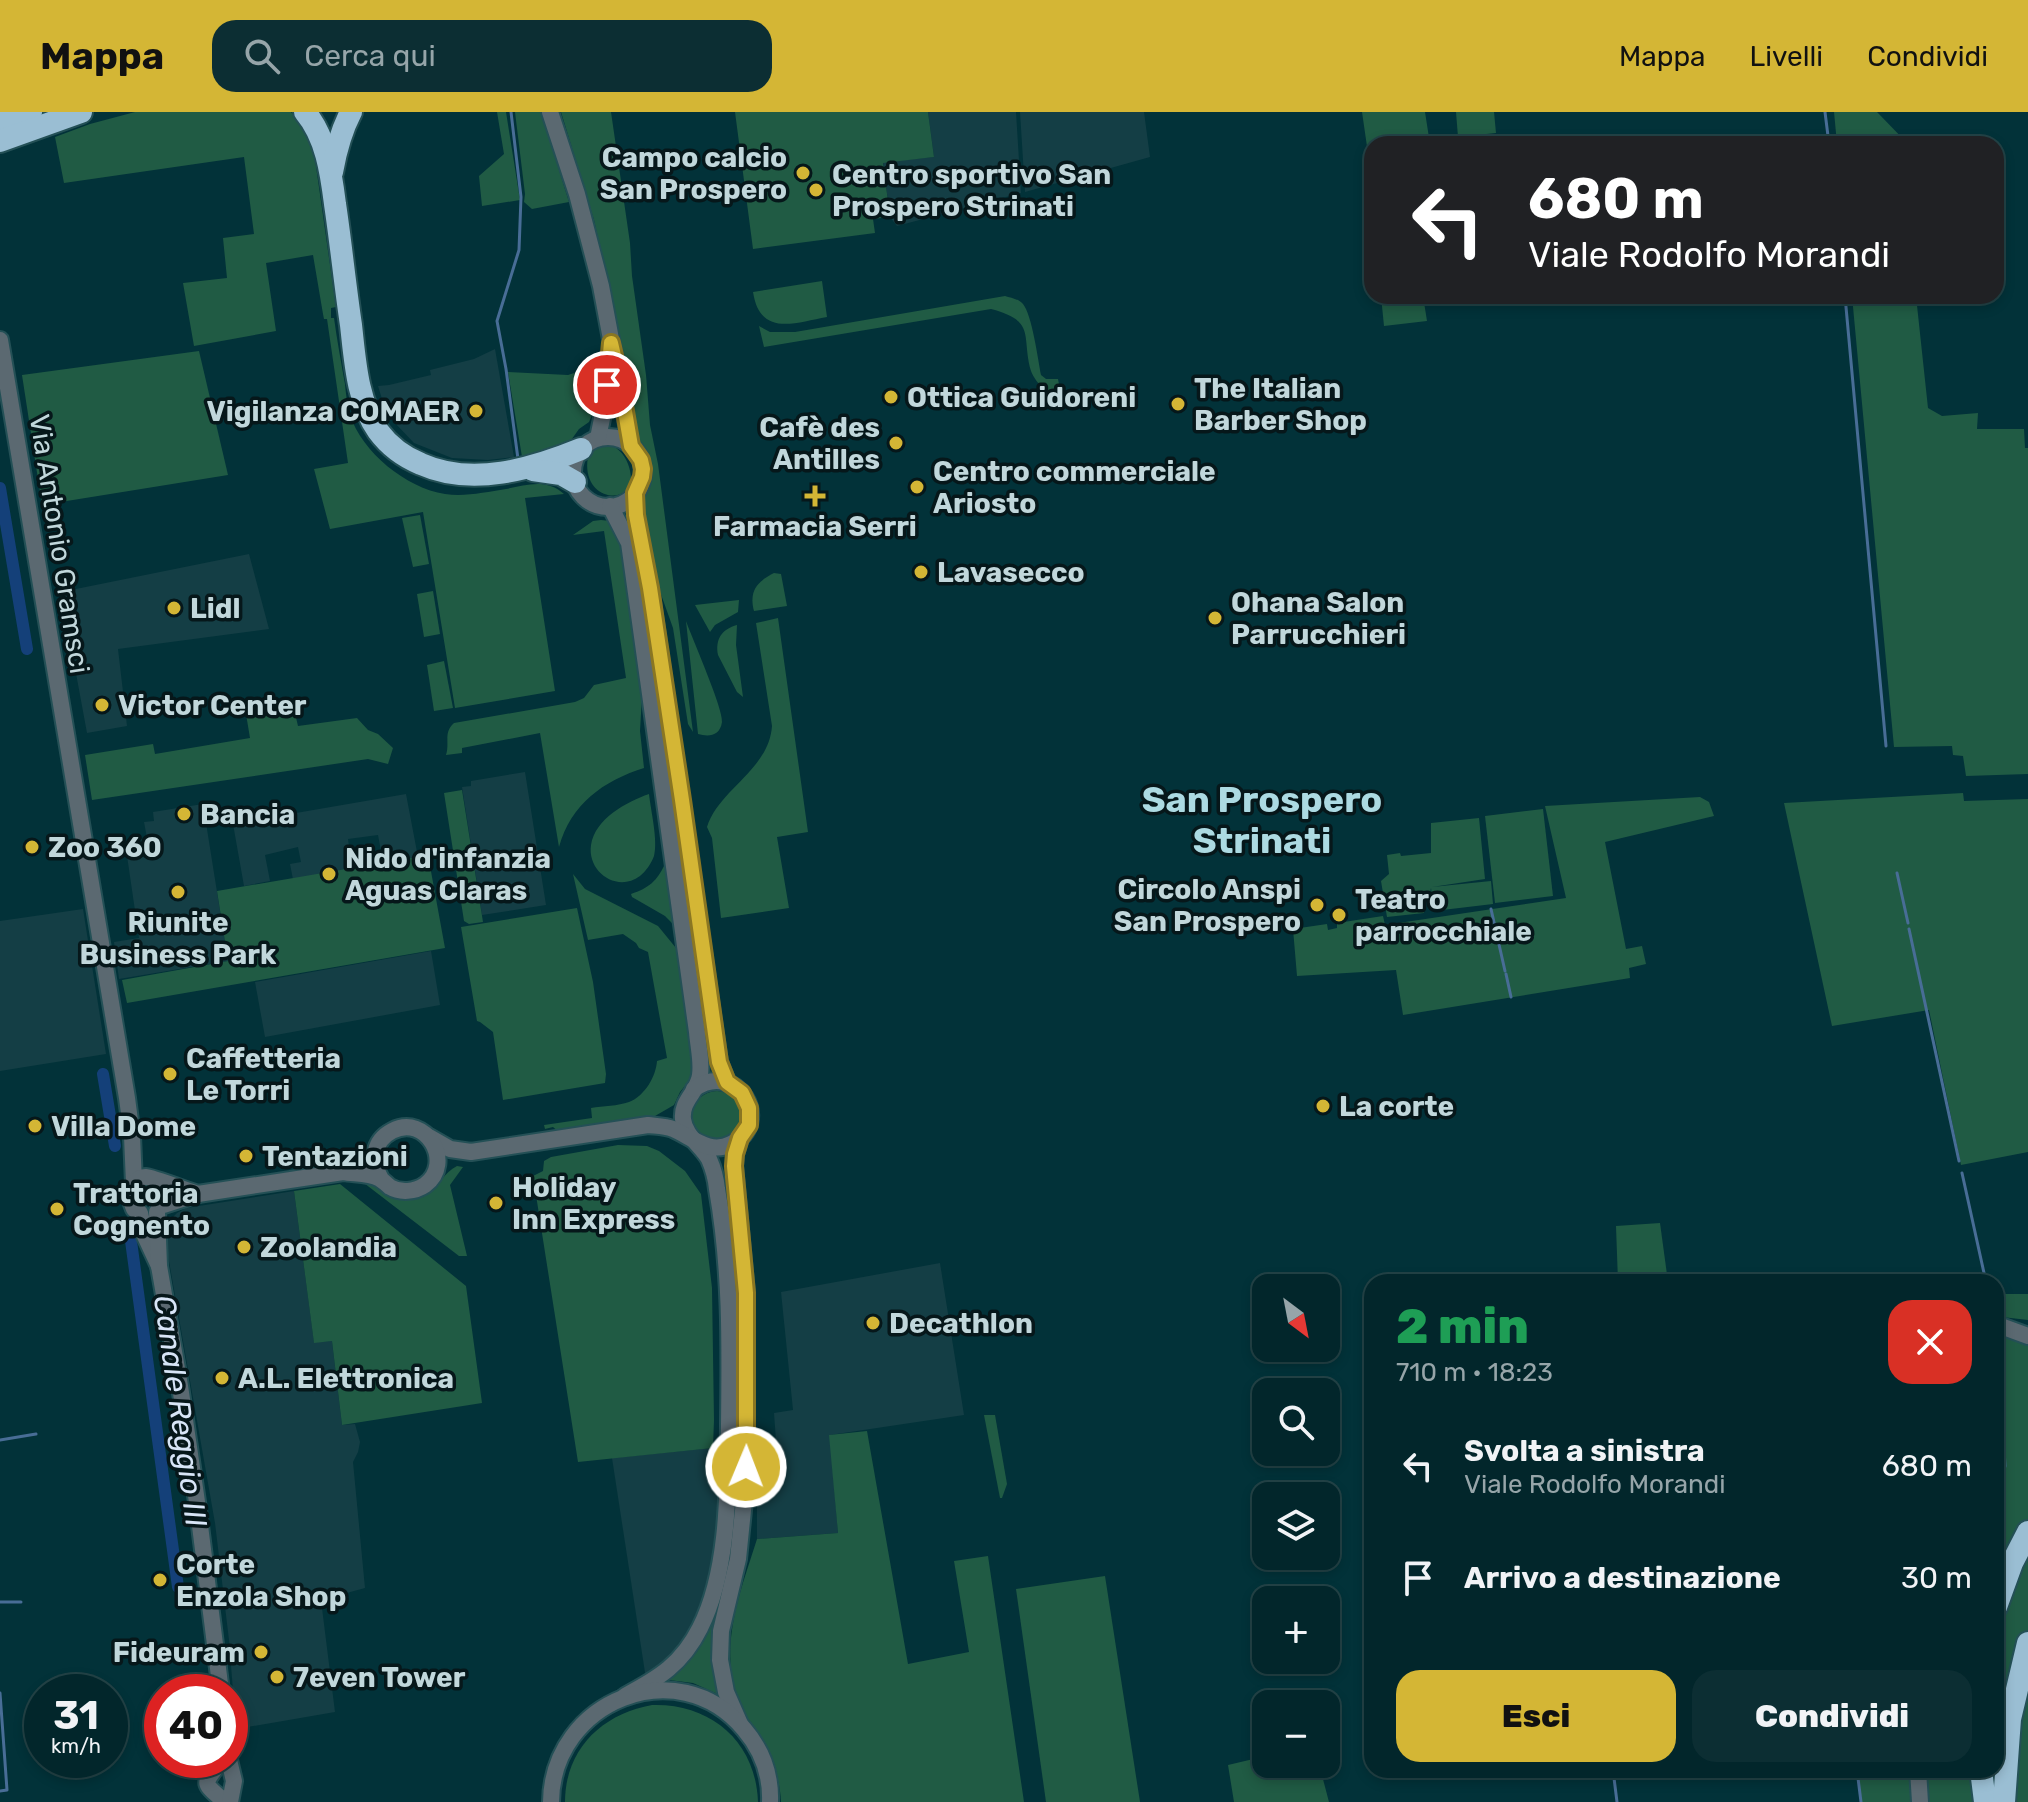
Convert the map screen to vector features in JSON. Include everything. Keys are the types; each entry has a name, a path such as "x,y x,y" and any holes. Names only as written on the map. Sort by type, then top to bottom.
{"highway":[{"path":"0,123 31,112"},
{"path":"0,141 81,112"},
{"path":"305,112 317,130 331,177 361,392 377,429 396,450 417,463 445,472 552,471 575,482"},
{"path":"331,177 336,149 351,112"},
{"path":"524,469 561,458 589,444"},
{"path":"2004,1585 2028,1532"},
{"path":"2004,1802 2010,1719 2028,1643"},
{"path":"2016,1802 2019,1742 2028,1690"},
{"path":"1982,1778 1985,1802"}],"street":[{"path":"551,115 584,218 601,286 631,446 643,469 635,493 636,515 662,664 719,1062 727,1082 742,1093 749,1108 749,1125 740,1138 735,1154 734,1181 746,1293 745,1491 738,1559 720,1646 722,1676 730,1703 764,1763 769,1778 770,1802"},
{"name":"Via Antonio Gramsci","path":"0,340 132,1136 134,1183 129,1191 129,1201 134,1209 154,1210"},
{"path":"611,343 605,404 589,444 574,465 575,482 585,498 593,503 610,506 624,502 635,493"},
{"path":"589,444 616,438 631,446"},
{"path":"551,1802 555,1773 569,1740 594,1713 661,1677 692,1642 710,1604 723,1539 728,1466 730,1316 719,1200 708,1158 686,1129 683,1117 700,1075 697,1032 631,552 625,531 610,506"},
{"path":"648,1125 670,1113 706,1082 727,1082"},
{"path":"438,1165 471,1152 648,1125 670,1128 704,1146 717,1148 730,1145 740,1138"},
{"path":"343,1172 367,1157 383,1137 402,1127 420,1130 450,1149 471,1152"},
{"name":"Via Antonio Gramsci","path":"132,1136 166,1193 154,1210 159,1266 195,1487 219,1674"},
{"path":"376,1147 374,1164 381,1179 401,1191 414,1190 425,1185 438,1165 438,1155 429,1137"},
{"path":"154,1210 198,1194 343,1172 381,1179"},
{"path":"134,1183 142,1178 156,1180 198,1194"},
{"path":"2004,1325 2028,1324"},
{"path":"2004,1327 2028,1336"},
{"path":"625,1696 652,1691 693,1695 718,1707 740,1724"},
{"path":"1918,1778 1920,1802"}],"shaded area":[{"path":"928,112 1016,112 1021,193 897,226 890,217 883,162 934,157"},
{"path":"1020,112 1144,112 1150,157 1025,192"},
{"path":"495,349 514,457 488,460 452,458 414,443 394,422 378,386 431,375 430,370 474,359"},
{"path":"249,554 269,629 118,649 127,726 87,733 61,592"},
{"path":"525,772 546,905 482,915 462,787 471,786 471,781"},
{"path":"406,794 418,857 383,862 378,835 348,839 350,854 361,852 367,883 297,900 290,864 301,862 298,847 265,855 270,881 244,886 233,824"},
{"name":"Riunite Business Park","path":"203,804 228,961 119,979 114,942 139,938 125,842 147,838 144,822 154,821 153,812"},
{"path":"83,909 106,1054 0,1071 0,921"},
{"path":"431,951 440,1005 265,1037 255,982"},
{"path":"294,1191 314,1342 332,1341 342,1425 355,1424 360,1442 353,1462 365,1588 321,1600 335,1712 248,1727 248,1674 232,1674 215,1523 163,1227 186,1208"},
{"path":"940,1263 964,1415 830,1435 838,1533 757,1539 757,1442 776,1441 774,1413 793,1410 781,1292"},
{"path":"722,1447 718,1526 706,1595 688,1640 646,1679 612,1458"}],"green space":[{"path":"135,112 291,112 299,121 313,145 336,307 331,308 331,318 334,318 350,415 364,442 401,476 445,494 468,495 543,484 564,494 525,498 555,691 455,708 423,512 330,529 314,469 348,463 327,319 324,319 313,255 266,263 276,331 194,346 183,283 227,278 223,238 254,234 244,157 64,183 55,137"},
{"path":"497,112 506,112 520,200 482,206 479,176 504,154"},
{"path":"515,112 541,112 569,202 532,209 524,202"},
{"path":"561,112 611,112 693,732 688,724 673,628 658,586 646,516 644,499 650,480 648,461 634,437 615,313 594,220"},
{"name":"Campo calcio San Prospero","path":"735,112 928,112 934,157 883,163 890,217 873,219 875,233 753,249"},
{"path":"1362,112 1425,112 1429,136 1365,136"},
{"path":"1456,112 1494,112 1496,133 1458,136"},
{"path":"1834,112 1877,112 1900,136 1836,136"},
{"path":"822,281 827,317 791,324 780,324 763,316 753,292"},
{"path":"1005,296 1023,304 1029,317 1041,375 1046,379 1058,379 1064,410 1033,376 1021,325 1006,314 991,309 764,347 759,326 770,332 795,332"},
{"path":"1382,304 1424,304 1427,321 1384,326"},
{"path":"1853,304 1917,304 1928,408 1942,416 1978,413 1977,429 2024,429 2025,448 2028,448 2028,774 1966,776 1963,756 1953,755 1952,746 1894,747"},
{"path":"199,351 228,475 42,505 22,375"},
{"path":"599,365 600,385 589,422 579,429 569,443 536,456 522,457 508,372 568,375"},
{"path":"605,443 619,450 628,464 631,479 627,489 619,495 599,491 591,482 587,468 590,449"},
{"path":"420,515 429,564 413,567 402,518"},
{"path":"593,521 610,521 623,545 642,696 640,731 644,768 615,780 591,796 572,818 559,847 540,733 462,748 462,753 446,755 448,734 454,723 575,702 584,698 594,685 626,678 604,531 573,535"},
{"path":"774,573 781,574 787,606 754,611 752,598 755,588"},
{"path":"433,591 440,634 424,637 417,594"},
{"path":"739,600 738,612 715,625 710,632 695,605"},
{"path":"778,618 808,832 777,837 789,908 721,918 712,838 707,827 722,801 753,767 769,741 772,726 756,623"},
{"path":"686,621 721,715 719,730 710,735 698,734"},
{"path":"737,625 736,645 743,697 737,692 717,649 721,636"},
{"path":"444,661 453,708 434,711 427,665"},
{"path":"294,709 298,726 357,718 393,748 388,764 368,759 92,800 85,755 153,744 155,754 250,738 246,714"},
{"path":"462,790 483,922 469,924 464,921 444,793"},
{"path":"1963,793 1964,801 2028,799 2028,1152 1961,1165 1929,1010 1832,1026 1784,803"},
{"path":"649,794 655,834 654,856 640,876 631,881 613,881 594,864 591,845 594,836 613,813"},
{"path":"1700,797 1709,802 1714,816 1605,842 1626,949 1642,946 1646,964 1629,968 1630,978 1403,1015 1396,970 1297,976 1293,929 1327,924 1328,930 1337,928 1337,923 1383,916 1385,925 1566,898 1545,806"},
{"path":"1543,809 1553,896 1495,903 1485,816"},
{"path":"1479,818 1485,879 1432,887 1491,881 1493,904 1434,911 1431,888 1429,898 1422,899 1424,913 1387,917 1381,881 1389,874 1387,855 1431,853 1431,823"},
{"path":"428,855 445,948 127,1003 122,980 228,961 217,891"},
{"path":"665,864 674,925 631,894 652,883"},
{"path":"573,874 585,889 658,926 676,948 694,1070 674,1105 655,1116 560,1133 553,1127 545,1129 544,1125 592,1118 591,1108 635,1099 649,1085 657,1061 667,1058 648,952 623,934 588,940"},
{"path":"577,908 593,982 605,1083 503,1100 493,1032 477,1021 461,927"},
{"path":"717,1091 734,1099 742,1116 734,1133 717,1141 700,1133 692,1116 700,1099"},
{"path":"618,1145 647,1146 659,1151 685,1171 701,1194 712,1288 713,1448 578,1462 533,1176 543,1171 544,1161 551,1157"},
{"path":"457,1166 463,1167 450,1185 467,1256 459,1256 360,1180 410,1199 428,1193"},
{"path":"340,1184 466,1286 482,1403 342,1425 332,1341 314,1343 294,1191"},
{"path":"1660,1223 1667,1274 1618,1274 1616,1226"},
{"path":"2004,1294 2028,1294 2028,1320 2004,1317"},
{"path":"2004,1336 2028,1343 2028,1802 1928,1802 1926,1778 2004,1778"},
{"path":"984,1415 995,1415 1007,1484 1002,1498 1000,1498"},
{"path":"867,1431 908,1664 969,1652 954,1561 988,1556 1024,1802 781,1802 771,1757 743,1710 734,1686 731,1665 733,1622 757,1539 838,1533 829,1435"},
{"path":"1105,1576 1140,1802 1046,1802 1016,1589"},
{"path":"716,1615 712,1656 722,1696 693,1683 669,1680 697,1651"},
{"path":"652,1705 693,1711 726,1730 749,1761 758,1802 565,1802 572,1766 579,1750 590,1737 617,1716"},
{"path":"1252,1759 1252,1778 1323,1778 1329,1802 1234,1802 1228,1765"},
{"path":"1858,1778 1912,1778 1914,1802 1862,1802"}],"waterway":[{"path":"511,112 521,197 519,250 497,321 518,459"},
{"path":"1825,112 1828,136"},
{"path":"1846,304 1886,746"},
{"name":"Canale Reggio III","path":"0,488 27,649"},
{"path":"1897,873 1908,923"},
{"path":"1491,909 1505,971"},
{"path":"1909,929 1959,1161"},
{"path":"1506,974 1511,997"},
{"name":"Canale Reggio III","path":"103,1074 115,1146"},
{"path":"1962,1173 1984,1274"},
{"name":"Canale Reggio III","path":"131,1241 178,1587"},
{"path":"0,1440 36,1434"},
{"path":"2004,1449 2004,1469"},
{"path":"0,1602 21,1602"},
{"path":"0,1693 7,1790 0,1791"},
{"path":"1614,1778 1617,1802"},
{"path":"1858,1778 1861,1802"}],"place":[{"name":"Campo calcio San Prospero","path":"803,173"},
{"name":"Centro sportivo San Prospero Strinati","path":"816,190"},
{"name":"Ottica Guidoreni","path":"891,397"},
{"name":"The Italian Barber Shop","path":"1178,404"},
{"name":"Vigilanza COMAER","path":"476,411"},
{"name":"Cafè des Antilles","path":"896,443"},
{"name":"Centro commerciale Ariosto","path":"917,487"},
{"name":"Farmacia Serri","path":"815,496"},
{"name":"Lavasecco","path":"921,572"},
{"name":"Lidl","path":"174,608"},
{"name":"Ohana Salon Parrucchieri","path":"1215,618"},
{"name":"Victor Center","path":"102,705"},
{"name":"Bancia","path":"184,814"},
{"name":"Zoo 360","path":"32,847"},
{"name":"Nido d'infanzia Aguas Claras","path":"329,874"},
{"name":"Riunite Business Park","path":"178,892"},
{"name":"Circolo Anspi San Prospero","path":"1317,905"},
{"name":"Teatro parrocchiale","path":"1339,915"},
{"name":"Caffetteria Le Torri","path":"170,1074"},
{"name":"La corte","path":"1323,1106"},
{"name":"Villa Dome","path":"35,1126"},
{"name":"Tentazioni","path":"246,1156"},
{"name":"Holiday Inn Express","path":"496,1203"},
{"name":"Trattoria Cognento","path":"57,1209"},
{"name":"Zoolandia","path":"244,1247"},
{"name":"Decathlon","path":"873,1323"},
{"name":"A.L. Elettronica","path":"222,1378"},
{"name":"Corte Enzola Shop","path":"160,1580"},
{"name":"Fideuram","path":"261,1652"},
{"name":"7even Tower","path":"277,1677"}],"district":[{"name":"San Prospero Strinati","path":"1262,820"}],"route":[{"path":"607,385 611,343 631,446 643,469 640,486 635,493 636,515 650,588 719,1062 727,1082 742,1093 749,1108 749,1125 740,1138 734,1166 745,1266 746,1467"}]}
